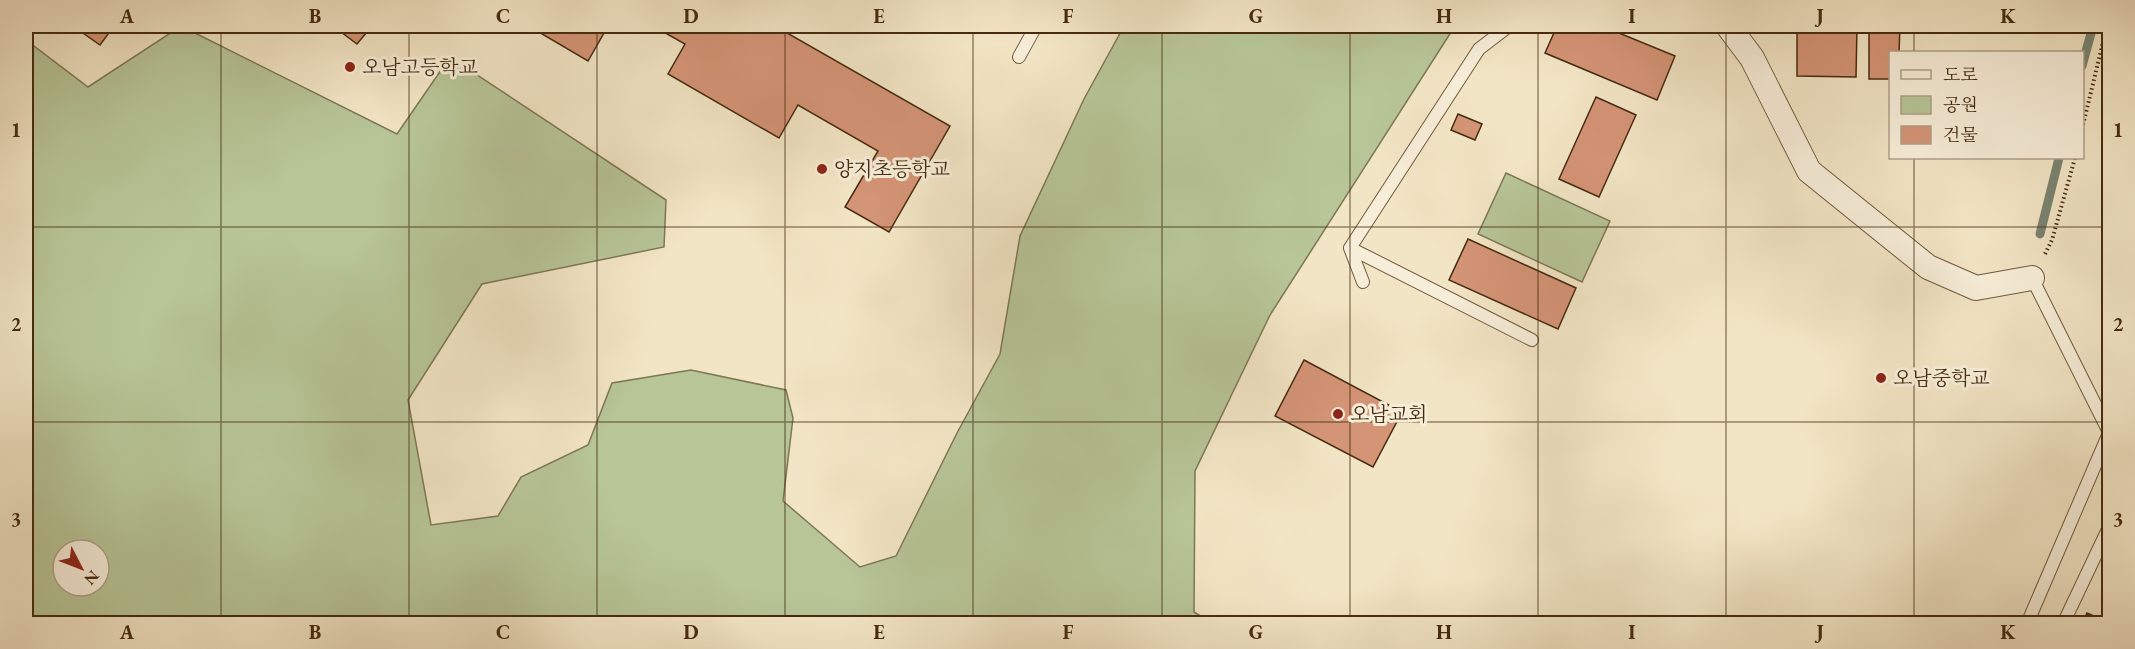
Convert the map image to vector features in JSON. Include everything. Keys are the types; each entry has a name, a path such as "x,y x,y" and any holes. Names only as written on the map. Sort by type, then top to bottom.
{"street":[{"path":"1728,26 1752,58 1809,171 1928,267 1976,288 2032,278"}],"lane":[{"path":"1019,57 1036,26"},
{"path":"1350,248 1479,49 1509,26"},
{"path":"1350,248 1363,282"},
{"path":"1350,248 1532,340"},
{"path":"2027,624 2109,434 2032,278"},
{"path":"2062,624 2109,525"}],"path":[{"path":"2084,121 2107,26"},
{"path":"2032,278 2052,240 2075,159"}],"green space":[{"path":"181,26 397,134 450,57 666,200 664,247 482,284 408,400 431,525 498,516 521,477 588,445 612,383 691,370 786,390 793,418 783,501 860,567 896,556 957,433 1000,354 1020,236 1084,99 1124,26 1455,26 1270,315 1195,471 1194,612 1212,623 26,623 26,40 88,87"},
{"path":"1506,173 1610,221 1582,282 1478,234"}],"building":[{"path":"73,26 114,26 100,45"},
{"path":"333,26 372,26 357,44"},
{"path":"540,26 608,26 588,61 537,31"},
{"path":"653,26 775,26 950,126 889,232 845,207 878,151 798,105 779,138 668,74 685,44"},
{"path":"1557,26 1602,26 1675,56 1657,100 1545,53"},
{"path":"1797,26 1857,26 1856,77 1797,76"},
{"path":"1869,26 1900,26 1899,51 1889,51 1889,79 1869,79"},
{"path":"1596,97 1636,115 1599,197 1559,179"},
{"path":"1458,114 1482,124 1475,140 1451,130"},
{"path":"1468,239 1576,288 1558,329 1449,280"},
{"name":"오남교회","path":"1304,360 1402,412 1373,467 1275,416"},
{"path":"2087,613 2110,623 2110,624 2082,624"}],"waterway":[{"path":"2084,59 2093,26"},
{"path":"2040,234 2059,159"}],"place":[{"name":"오남고등학교","path":"350,67"},
{"name":"양지초등학교","path":"822,169"},
{"name":"오남중학교","path":"1881,378"},
{"name":"오남교회","path":"1338,414"}]}
